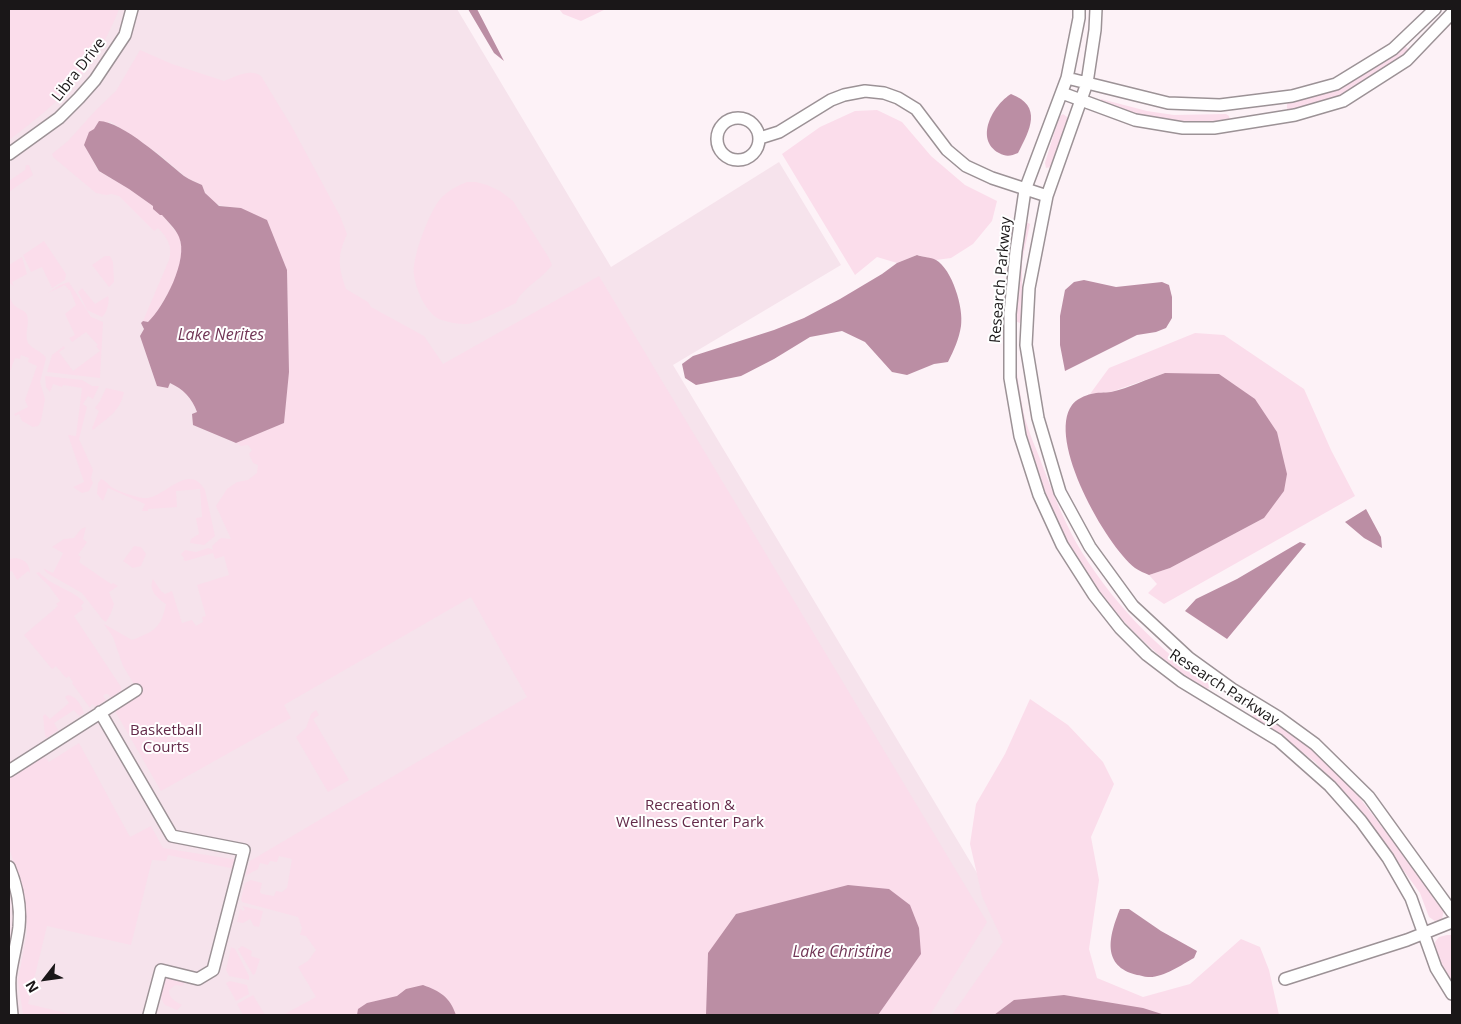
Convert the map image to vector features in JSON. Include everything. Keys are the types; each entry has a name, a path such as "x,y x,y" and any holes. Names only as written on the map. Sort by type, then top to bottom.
{"street":[{"name":"Libra Drive","path":"9,154 59,118 79,98 100,73 125,35 132,9"},
{"name":"Research Parkway","path":"1079,9 1079,18 1067,78 1025,190 1016,251 1010,314 1010,378 1020,436 1038,495 1062,544 1094,595 1120,628 1147,655 1181,681 1278,740 1330,786 1361,821 1388,858 1411,898 1436,968 1452,994"},
{"name":"Research Parkway","path":"1096,9 1095,30 1087,83 1047,196 1029,288 1026,345 1038,418 1060,492 1090,547 1134,606 1189,658 1315,744 1369,798 1452,912"},
{"path":"1067,78 1168,104 1220,106 1292,96 1336,84 1393,49 1435,9"},
{"path":"1062,93 1135,120 1183,128 1214,128 1295,116 1343,101 1408,60 1452,13"},
{"path":"1420,24 1432,35"},
{"path":"760,138 779,132 844,94 865,91 884,93 898,98 916,110 946,150 966,166 992,178 1047,196"},
{"path":"9,771 136,690"},
{"path":"100,712 172,836 244,850 213,970 198,979 161,970 149,1015"},
{"path":"9,867 17,893 20,913 10,977 12,1015"},
{"path":"1285,979 1424,934 1452,922"}],"shaded area":[{"path":"9,9 457,9 611,267 779,162 841,265 673,365 1062,1015 9,1015"}],"green space":[{"path":"9,9 119,9 99,51 77,80 52,105 9,140"},
{"path":"559,9 606,9 581,21 563,14"},
{"path":"1405,46 1408,49 1408,54 1367,81 1338,96 1291,111 1287,109 1287,104 1348,84"},
{"name":"Recreation & Wellness Center Park","path":"140,50 172,64 224,81 247,73 261,76 292,127 340,216 347,234 340,255 341,274 346,289 368,302 371,307 424,336 443,364 599,276 987,922 930,1015 283,1015 316,997 298,967 308,961 316,950 306,936 300,935 302,928 298,917 242,902 241,899 245,883 251,880 262,883 260,892 262,894 274,896 276,891 282,892 287,888 292,859 279,856 277,862 270,861 268,865 260,863 258,869 245,876 250,861 527,697 471,597 284,705 291,718 161,791 115,711 140,694 123,666 113,637 104,624 132,640 155,628 162,619 166,604 153,590 153,579 165,594 172,591 182,623 192,620 196,626 203,622 202,617 206,616 197,585 229,575 224,556 215,559 213,553 186,561 183,560 184,558 181,554 185,550 196,552 208,548 213,550 212,546 221,538 231,539 216,506 227,489 237,482 248,480 257,473 258,465 253,463 249,454 252,450 248,445 241,446 236,443 284,423 289,372 287,270 241,208 217,204 205,192 202,185 186,177 159,154 110,121 84,145 98,171 153,206 153,209 162,215 180,237 182,255 176,280 154,316 147,322 143,321 169,260 170,246 166,238 158,228 154,231 119,196 96,193 53,157 52,154 68,141 116,91"},
{"path":"1101,99 1147,111 1174,115 1226,114 1229,116 1230,121 1188,125 1157,121 1100,102"},
{"path":"877,110 902,122 931,156 965,185 997,201 992,221 973,244 951,258 936,260 917,255 897,263 877,257 855,275 782,154 820,127 855,111"},
{"path":"1063,114 1067,117 1067,121 1051,167 1046,168 1045,163 1059,117"},
{"path":"26,165 29,165 33,175 9,192 9,181 25,170"},
{"path":"467,182 487,185 500,191 513,201 552,265 522,293 516,303 477,321 464,324 439,319 429,310 417,287 414,268 422,235 437,204 447,193"},
{"path":"1026,222 1030,224 1022,261 1022,317 1020,323 1015,321 1018,263"},
{"path":"44,241 66,274 65,280 52,288 42,267 31,272 23,255"},
{"path":"105,256 110,256 113,262 114,282 109,287 92,265"},
{"path":"22,257 27,274 12,282 14,286 9,283 9,265"},
{"path":"69,282 91,317 103,322 100,378 47,372 52,355 64,346 65,348 59,352 73,371 100,351 96,346 98,345 86,332 72,342 69,338 75,335 65,314 76,305 70,290 65,285 48,293 60,285"},
{"path":"82,288 95,304 108,296 108,307 102,317 87,310 78,292"},
{"path":"9,295 14,305 27,315 28,343 46,358 40,382 45,399 41,421 38,426 33,427 22,421 19,414 15,416 14,414 28,407 25,400 37,366 28,362 29,358 21,355 20,359 15,358 9,374"},
{"path":"1195,333 1224,335 1304,389 1331,450 1355,496 1164,604 1148,593 1157,584 1149,575 1170,568 1264,518 1165,373 1111,392 1090,394 1109,368"},
{"path":"1014,373 1017,373 1024,414 1030,434 1058,506 1089,564 1135,621 1170,654 1208,683 1209,688 1203,691 1144,642 1113,609 1081,565 1054,518 1034,467 1020,414"},
{"path":"45,376 82,380 92,386 99,386 93,399 88,396 83,404 87,407 79,439 93,470 91,478 93,483 89,491 82,493 73,487 84,482 68,435 76,436 82,388 63,385 62,387 53,384 50,392 46,387"},
{"path":"106,388 124,392 122,399 116,410 93,430 92,428 99,411 95,408"},
{"path":"101,479 117,490 143,498 159,494 183,480 191,479 198,482 205,490 215,536 204,545 190,543 191,539 199,534 196,518 202,517 200,489 176,491 177,507 142,511 145,504 108,488 103,501 97,494 98,483"},
{"path":"86,527 83,539 87,542 78,555 81,557 79,562 111,584 113,583 118,586 109,592 114,604 106,622 82,593 47,573 43,568 53,573 63,553 52,547 64,539 74,538 81,529"},
{"path":"134,546 141,547 146,554 141,566 133,568 123,561"},
{"path":"16,558 26,562 30,573 28,571 17,580 12,571 9,572 9,559"},
{"path":"39,572 49,581 84,602 81,606 83,609 74,616 121,687 121,691 111,698 108,694 105,694 103,696 106,700 96,707 92,704 90,708 69,676 66,678 56,666 52,669 24,635 58,606 56,604 60,601 36,573"},
{"path":"68,695 74,697 84,713 79,716 74,710 54,723 58,730 47,738 43,716 45,714 50,719 69,703 65,697"},
{"path":"1030,699 1068,725 1103,762 1114,784 1091,837 1099,880 1089,949 1097,978 1143,997 1190,984 1241,939 1260,947 1269,970 1279,1015 952,1015 1003,942 982,896 970,844 976,804 1005,754"},
{"path":"316,710 319,715 313,719 349,780 328,792 296,737 306,728 311,714"},
{"path":"1255,712 1268,716 1316,751 1359,797 1444,910 1442,919 1435,921 1429,917 1420,893 1357,809 1315,762 1274,731 1252,718"},
{"path":"79,743 130,837 151,826 163,848 238,860 235,869 168,855 166,861 152,860 131,945 47,926 28,1004 75,1015 23,1015 18,980 27,933 26,912 24,893 9,848 9,777 40,755 43,755 49,762"},
{"path":"242,906 263,911 259,927 254,926 250,919 243,923 237,922 240,909 243,911 245,909"},
{"path":"1452,935 1452,984 1440,964 1435,948 1435,942 1439,937"},
{"path":"242,946 252,951 251,956 260,959 253,975 238,949"},
{"path":"231,947 235,949 249,976 249,980 229,976 226,970"},
{"path":"171,978 185,983 182,986 175,985 169,990 172,999 182,1005 177,1010 165,1005 161,996 161,989 165,979"},
{"path":"230,981 247,985 249,994 236,1001 226,983"},
{"path":"253,995 265,1015 243,1015 237,1004"}],"water":[{"path":"468,9 477,9 504,61 494,53"},
{"path":"1011,94 1021,99 1027,105 1031,119 1018,153 1006,156 992,147 987,131 989,122 998,106"},
{"name":"Lake Nerites","path":"99,121 120,128 143,143 184,176 202,185 205,193 219,206 241,208 267,220 287,270 289,372 284,423 236,443 193,425 192,414 197,412 190,398 179,388 170,383 168,388 157,386 140,336 144,329 141,323 143,321 148,322 167,294 178,270 181,246 176,231 162,215 153,209 153,206 99,171 84,145 89,132 94,129"},
{"path":"917,255 934,259 942,265 952,280 959,300 961,326 948,362 934,364 907,375 892,372 865,342 842,331 810,337 741,376 696,385 685,378 682,364 693,356 774,330 804,318 840,299 897,263"},
{"path":"1084,280 1116,287 1162,282 1169,285 1172,297 1172,318 1166,328 1156,332 1137,335 1065,371 1060,345 1060,316 1065,290 1074,282"},
{"path":"1165,373 1219,374 1255,399 1277,432 1287,474 1284,491 1264,518 1170,568 1149,575 1135,568 1123,556 1095,516 1073,466 1067,442 1066,421 1072,405 1084,397 1094,393 1118,390"},
{"path":"1366,509 1381,537 1382,548 1364,538 1345,522"},
{"path":"1300,542 1306,544 1227,639 1185,611 1196,599 1237,579"},
{"name":"Lake Christine","path":"848,885 889,889 910,905 919,928 921,954 878,1015 706,1015 708,953 736,914"},
{"path":"1120,909 1129,909 1161,931 1197,951 1194,958 1172,971 1154,977 1125,971 1118,965 1111,949 1113,929"},
{"path":"423,985 444,996 451,1004 456,1015 357,1015 358,1009 367,1003 397,996 406,989"},
{"path":"1064,995 1143,1008 1165,1015 994,1015 1014,1000"}],"park label":[{"name":"Basketball Courts","path":"166,740"}]}
